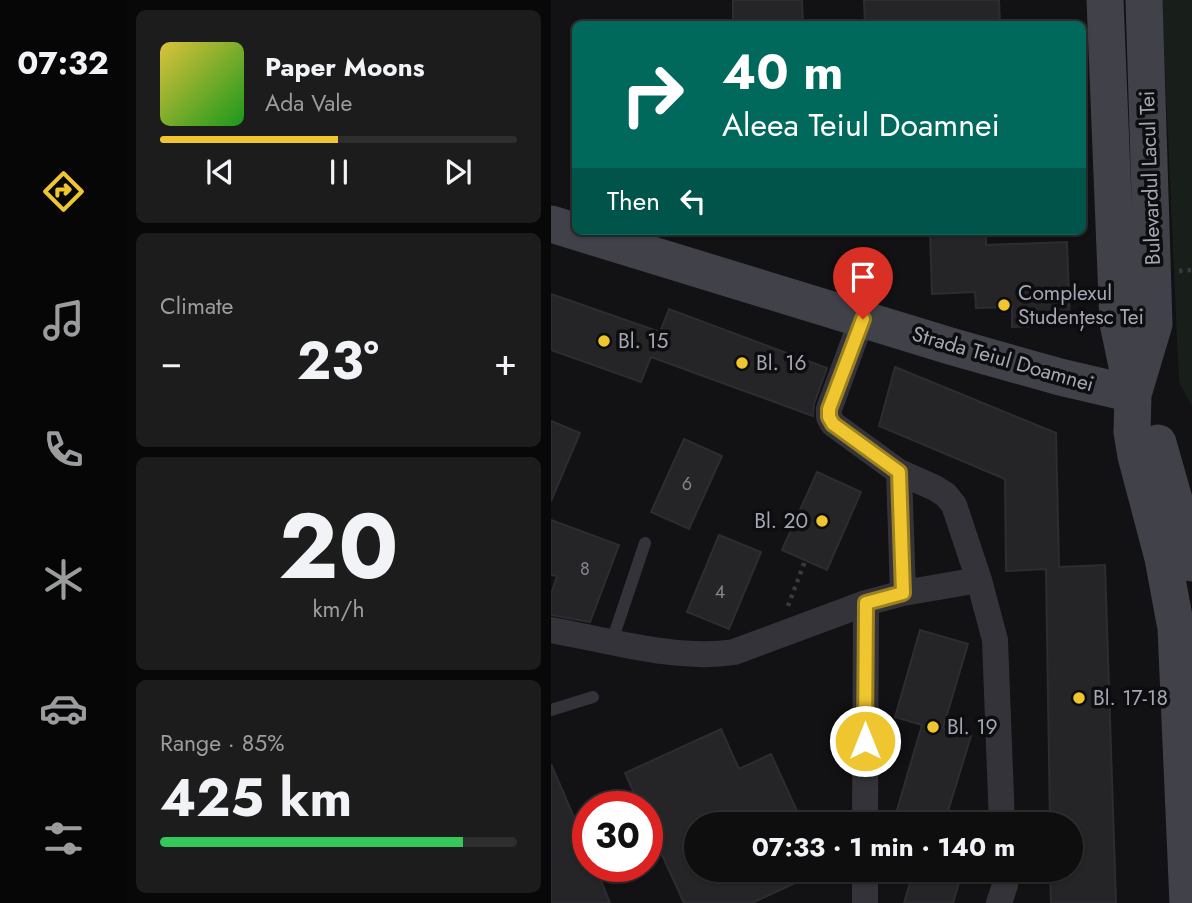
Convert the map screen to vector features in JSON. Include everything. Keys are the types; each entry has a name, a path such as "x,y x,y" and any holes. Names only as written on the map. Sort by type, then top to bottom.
{"main road":[{"name":"Bulevardul Lacul Tei","path":"1105,0 1118,323 1133,394 1136,456 1163,558 1176,628 1187,746 1189,888"},
{"name":"Bulevardul Lacul Tei","path":"1144,0 1154,324 1133,394 1152,424 1192,563"},
{"name":"Strada Teiul Doamnei","path":"551,224 572,230"},
{"name":"Strada Teiul Doamnei","path":"587,235 1060,377 1133,394"}],"street":[{"path":"863,319 829,409 829,417 833,424 899,472 935,488 946,495 954,505 979,580 995,640 1002,812"},
{"path":"899,472 903,593"},
{"path":"551,630 683,654 734,652 866,603 903,593 979,580"},
{"path":"865,812 866,603"},
{"path":"865,882 865,903"},
{"path":"999,903 1005,882"}],"lane":[{"path":"612,641 645,543"},
{"path":"551,710 593,697"}],"path":[{"path":"777,635 805,561"}],"shaded area":[{"path":"1162,0 1192,0 1192,406 1179,382"}],"building":[{"path":"733,0 802,0 803,21 733,21"},
{"path":"864,0 999,0 1000,21 865,21"},
{"path":"930,235 986,235 986,245 1067,242 1070,325 1012,327 1012,307 976,308 975,292 932,294"},
{"path":"551,294 660,332 669,309 827,368 814,404 813,416 651,357 641,382 551,350"},
{"name":"Bl. 17-18","path":"895,367 1056,433 1059,567 1105,565 1116,903 1051,903 1050,882 1083,882 1083,812 1050,812 1046,569 1006,571 1005,479 879,426"},
{"path":"551,421 580,433 551,501"},
{"path":"684,439 722,456 689,529 651,512"},
{"name":"Bl. 20","path":"817,472 861,492 827,570 782,550"},
{"path":"551,520 619,545 590,622 551,615 551,594 557,576 551,575"},
{"path":"719,535 761,552 729,629 687,612"},
{"name":"Bl. 19","path":"920,630 968,644 943,728 971,736 948,812 897,810 922,725 895,717"},
{"path":"721,729 739,769 771,754 798,812 684,812 684,882 793,884 752,903 684,903 663,857 663,791 633,791 625,773"},
{"path":"551,764 572,813 572,882 601,882 610,903 551,903"},
{"path":"910,882 959,882 953,903 904,903"}],"place":[{"name":"Complexul Studențesc Tei","path":"1004,305"},
{"name":"Bl. 15","path":"604,341"},
{"name":"Bl. 16","path":"742,363"},
{"name":"Bl. 20","path":"822,521"},
{"name":"Bl. 17-18","path":"1079,698"},
{"name":"Bl. 19","path":"933,727"}],"route":[{"path":"863,319 829,409 829,417 833,424 899,472 903,593 866,603 865,741"}]}
